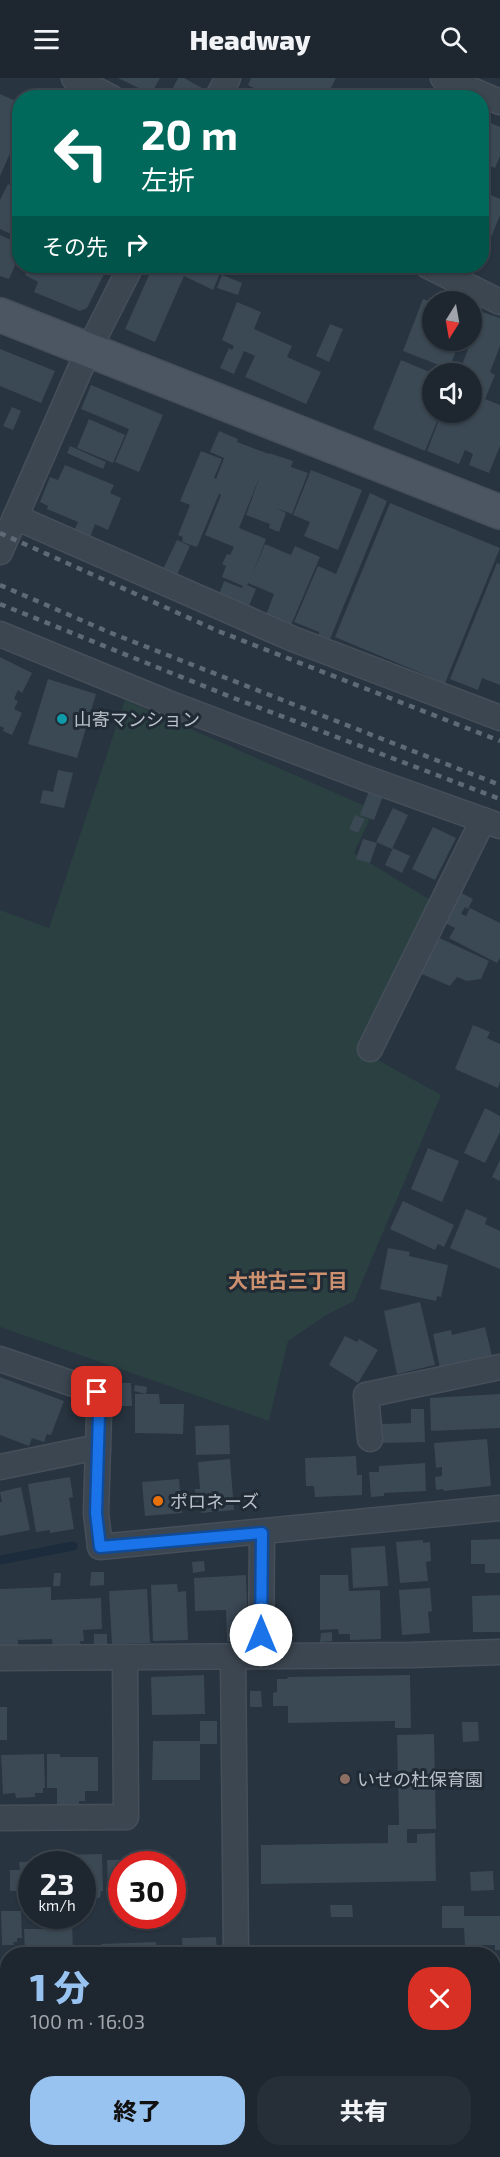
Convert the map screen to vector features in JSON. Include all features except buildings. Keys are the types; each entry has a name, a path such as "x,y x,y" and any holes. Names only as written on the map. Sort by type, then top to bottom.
{"street":[{"path":"74,78 97,90"},
{"path":"443,78 472,90"},
{"path":"0,552 88,351 127,273"},
{"path":"442,273 500,302"},
{"path":"0,315 500,512"},
{"path":"15,517 293,639 500,718"},
{"path":"0,634 166,702 360,776 492,823 370,1049"},
{"path":"0,1359 97,1392 99,1414 96,1513 100,1547 500,1508"},
{"path":"370,1439 366,1395 500,1367"},
{"path":"0,1467 98,1447"},
{"path":"261,1656 262,1533"},
{"path":"0,1658 411,1655 500,1652"},
{"path":"233,1657 236,1947"},
{"path":"0,1818 126,1817 125,1658"}],"green space":[{"path":"125,700 374,810 354,853 435,903 362,1051 441,1095 354,1301 328,1314 288,1341 269,1421 0,1327 0,910 49,928"}],"waterway":[{"path":"0,1560 73,1546"}],"railway":[{"path":"0,533 218,631 500,741"},
{"path":"0,585 111,633 500,785"},
{"path":"0,604 231,697 500,799"}],"place":[{"name":"山寄マンション","path":"62,719"},
{"name":"ポロネーズ","path":"158,1501"},
{"name":"いせの杜保育園","path":"345,1779"}],"district":[{"name":"大世古三丁目","path":"288,1280"}],"route":[{"path":"97,1392 99,1414 96,1513 100,1547 262,1533 261,1635"}]}
